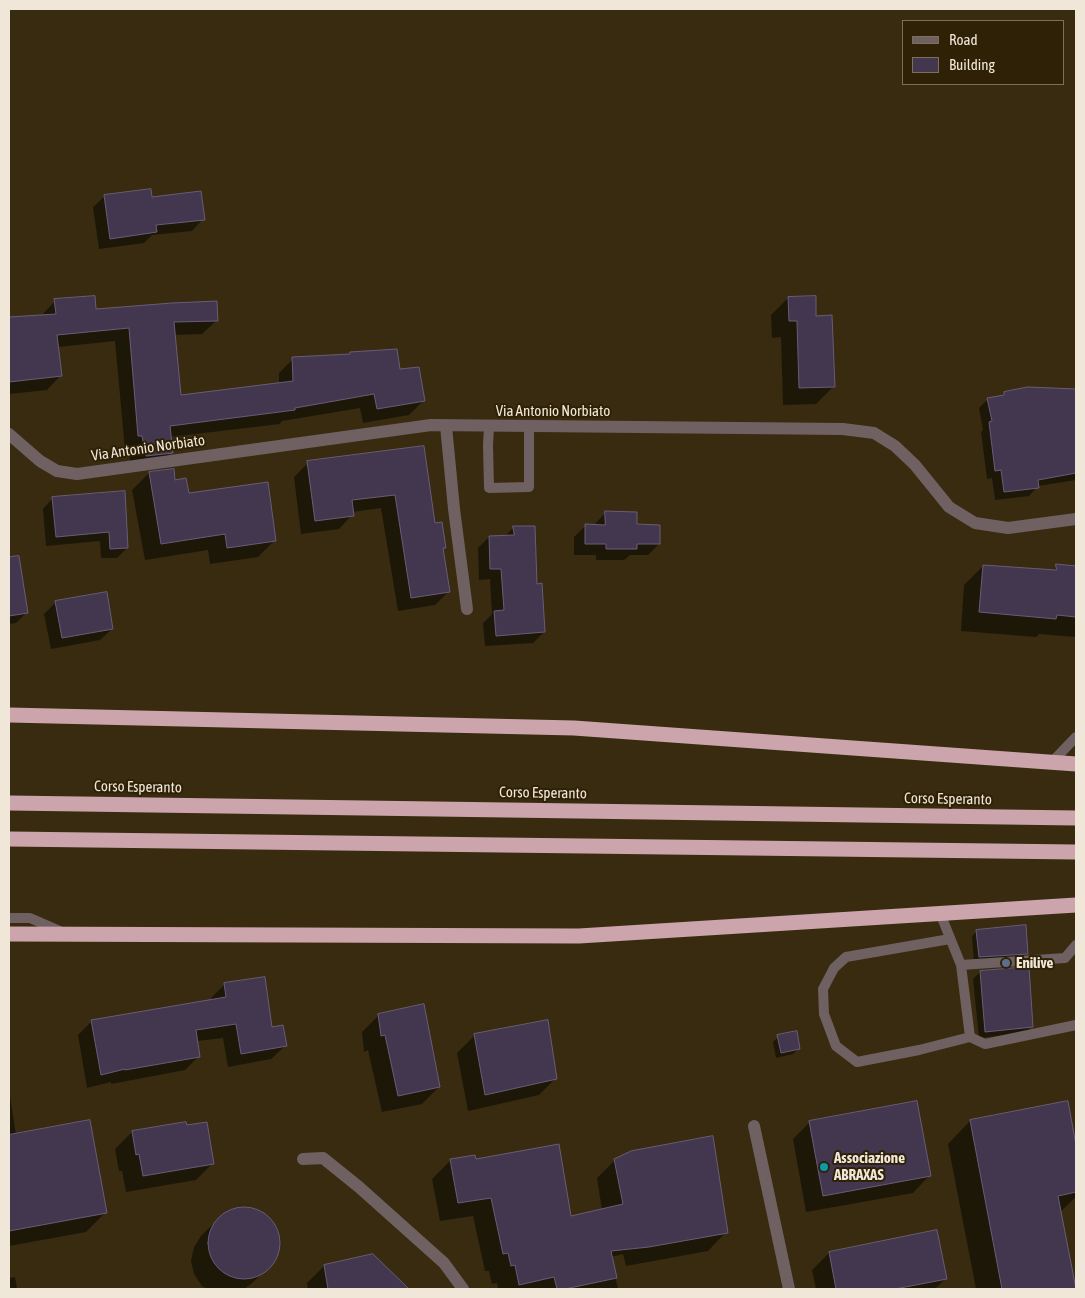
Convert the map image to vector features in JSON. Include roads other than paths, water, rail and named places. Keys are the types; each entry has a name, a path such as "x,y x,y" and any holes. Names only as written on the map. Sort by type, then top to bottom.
{"highway":[{"path":"9,716 574,728 1076,764"},
{"name":"Corso Esperanto","path":"9,803 1076,818"},
{"path":"9,839 1076,852"},
{"path":"9,934 579,936 1076,905"}],"street":[{"name":"Via Antonio Norbiato","path":"9,434 40,462 57,471 77,474 431,425 843,429 874,433 895,446 915,465 948,507 975,523 1008,528 1076,519"},
{"path":"446,426 467,610"},
{"path":"754,1126 789,1289"},
{"path":"303,1159 323,1158 359,1187 444,1263 464,1289"}],"lane":[{"path":"489,427 489,488 529,487 529,427"},
{"path":"1052,762 1076,738"},
{"path":"940,913 961,965 970,1038"},
{"path":"9,918 30,918 66,934"},
{"path":"950,939 846,957 834,968 823,989 824,1014 836,1046 857,1062 970,1038 985,1044 1076,1025"},
{"path":"961,965 1065,958 1076,945"}],"place":[{"name":"Enilive","path":"1006,963"},
{"name":"Associazione ABRAXAS","path":"824,1167"}]}
